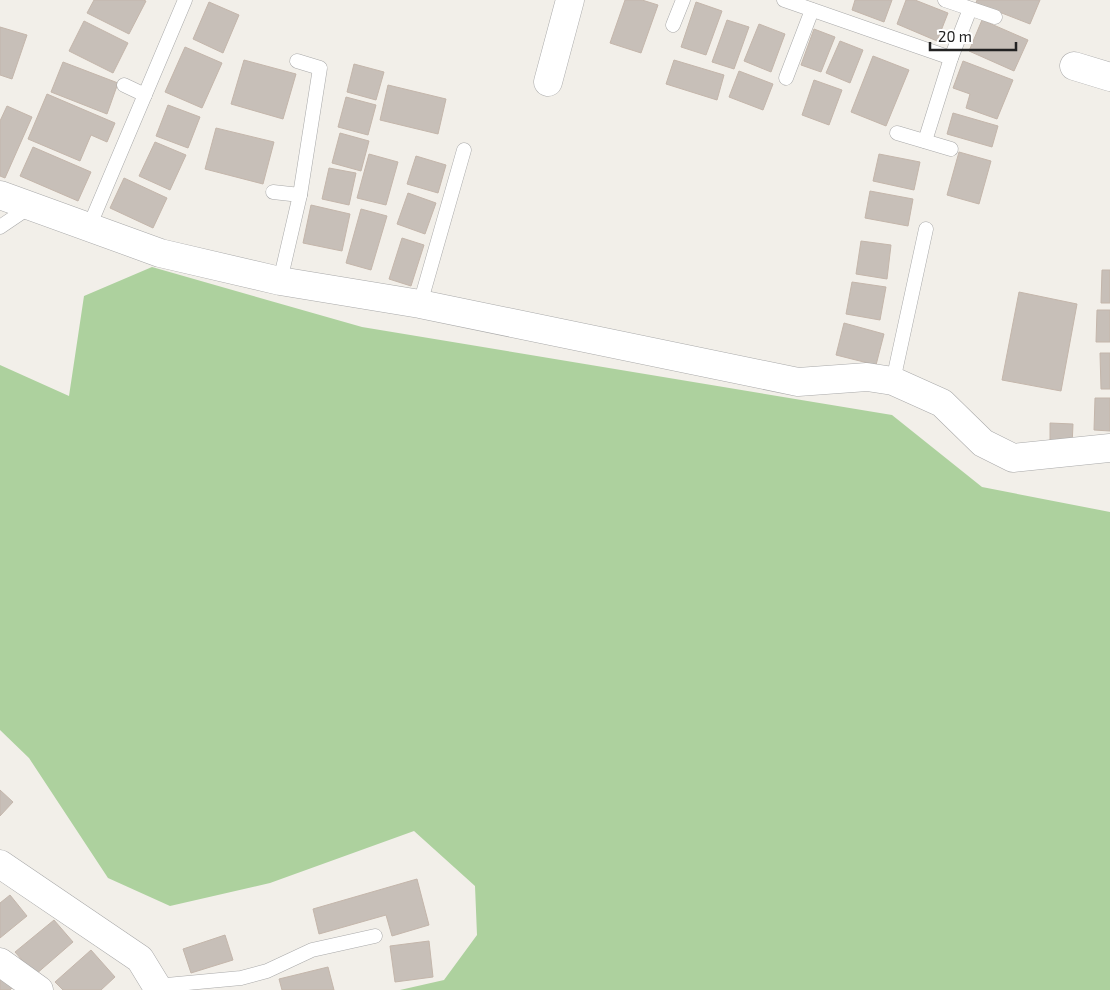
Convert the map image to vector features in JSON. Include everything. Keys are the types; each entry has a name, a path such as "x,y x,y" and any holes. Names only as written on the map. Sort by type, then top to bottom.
{"street":[{"path":"548,82 570,0"},
{"path":"1074,66 1110,77"},
{"path":"0,195 160,253 280,281 420,304 798,382 867,377 893,380 942,402 983,443 1014,458 1110,448"},
{"path":"1,865 140,959 158,988"},
{"path":"0,962 39,990"}],"lane":[{"path":"89,227 185,0"},
{"path":"673,25 683,0"},
{"path":"784,0 951,58"},
{"path":"945,0 995,17"},
{"path":"925,141 951,58 970,9"},
{"path":"786,78 812,10"},
{"path":"280,281 300,195 320,68 297,61"},
{"path":"124,85 145,95"},
{"path":"897,133 951,149"},
{"path":"420,304 464,150"},
{"path":"273,192 300,195"},
{"path":"0,227 32,206"},
{"path":"893,380 926,229"},
{"path":"158,988 241,978 267,971 312,950 375,936"}],"green space":[{"path":"152,267 362,327 892,415 982,487 1110,512 1110,990 400,990 444,980 477,935 475,886 414,831 270,883 170,906 108,878 29,758 0,730 0,365 69,396 84,296"}],"building":[{"path":"94,0 146,1 129,34 87,13"},
{"path":"625,0 642,0 658,5 641,53 610,43"},
{"path":"855,0 892,0 884,22 852,10"},
{"path":"906,0 915,0 948,13 937,41 897,24"},
{"path":"977,0 1040,0 1030,24 976,3"},
{"path":"209,2 239,15 223,53 193,39"},
{"path":"696,2 722,11 706,55 681,47"},
{"path":"727,20 749,27 734,69 712,62"},
{"path":"982,20 1028,40 1014,71 969,51"},
{"path":"84,21 128,43 113,73 69,51"},
{"path":"759,24 785,34 771,72 744,61"},
{"path":"0,27 27,35 12,79 0,75"},
{"path":"814,29 835,37 821,72 801,65"},
{"path":"840,41 863,50 850,83 826,73"},
{"path":"185,47 222,63 202,108 165,92"},
{"path":"873,56 909,70 886,126 851,112"},
{"path":"244,60 296,74 283,119 231,104"},
{"path":"674,60 724,75 717,100 666,84"},
{"path":"963,61 1013,80 997,119 966,108 970,94 953,88"},
{"path":"63,62 118,83 107,114 51,92"},
{"path":"354,64 384,72 376,100 347,92"},
{"path":"739,71 773,84 763,110 729,97"},
{"path":"814,80 842,90 829,125 802,115"},
{"path":"388,85 446,99 438,134 380,120"},
{"path":"47,94 115,123 107,142 91,135 80,161 28,139"},
{"path":"346,97 376,105 368,135 338,127"},
{"path":"168,105 200,117 188,148 156,136"},
{"path":"7,106 32,117 5,178 0,176 0,121"},
{"path":"953,113 998,126 992,147 947,134"},
{"path":"216,128 274,142 263,184 205,169"},
{"path":"340,133 369,141 361,171 332,163"},
{"path":"155,142 186,155 170,190 139,176"},
{"path":"33,147 91,172 78,201 20,176"},
{"path":"959,152 991,161 979,204 947,195"},
{"path":"369,154 398,162 386,205 357,198"},
{"path":"879,154 920,162 914,190 873,181"},
{"path":"416,156 446,165 438,193 407,184"},
{"path":"329,168 356,173 349,205 322,199"},
{"path":"124,178 167,198 153,228 110,208"},
{"path":"870,191 913,199 908,226 865,218"},
{"path":"408,193 436,203 425,234 397,224"},
{"path":"311,205 350,214 342,251 303,243"},
{"path":"361,209 387,216 371,270 346,263"},
{"path":"402,238 424,245 411,286 389,279"},
{"path":"861,241 891,245 887,279 856,274"},
{"path":"1102,270 1110,270 1110,303 1101,303"},
{"path":"852,282 886,287 880,320 846,314"},
{"path":"1019,292 1077,304 1061,391 1002,380"},
{"path":"1097,310 1110,310 1110,342 1096,342"},
{"path":"844,323 884,334 876,365 836,355"},
{"path":"1100,353 1110,353 1110,389 1101,389"},
{"path":"1095,398 1110,398 1110,431 1094,430"},
{"path":"1050,423 1073,424 1072,446 1050,445"},
{"path":"0,790 13,802 0,816"},
{"path":"417,879 429,925 392,936 386,915 319,934 313,909"},
{"path":"10,895 27,916 0,938 0,903"},
{"path":"54,920 73,942 35,975 15,952"},
{"path":"225,935 233,960 191,973 183,949"},
{"path":"429,941 433,977 395,982 390,946"},
{"path":"91,950 115,977 101,990 63,990 55,982"},
{"path":"328,967 334,990 282,990 279,979"},
{"path":"0,978 13,987 10,990 0,990"}]}
